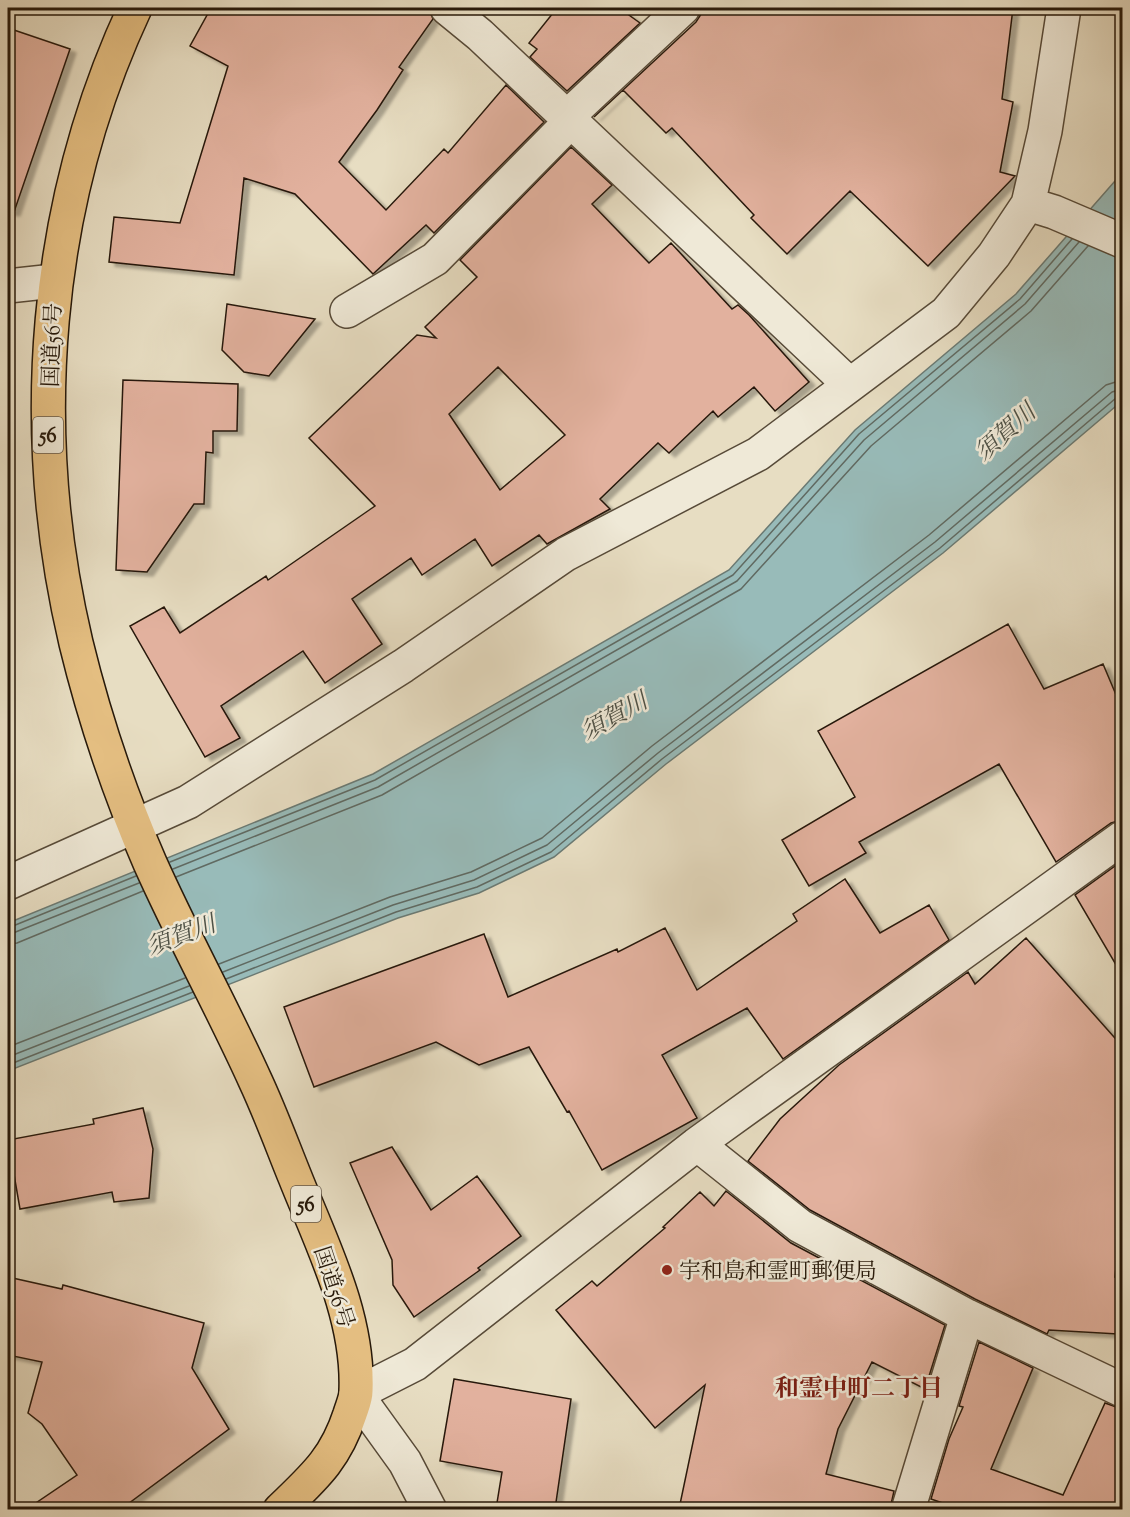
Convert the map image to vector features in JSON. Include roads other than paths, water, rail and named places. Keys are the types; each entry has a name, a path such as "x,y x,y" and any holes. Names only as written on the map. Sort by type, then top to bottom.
{"highway":[{"name":"国道56号","path":"135,8 112,55 77,164 54,281 48,429 57,547 76,644 102,733 149,861 255,1080 338,1284 351,1328 356,1394 343,1436 321,1471 280,1509"}],"street":[{"path":"447,8 569,119 849,384"},
{"path":"347,311 435,259 569,119 683,8"},
{"path":"8,883 188,802 366,690 566,554 758,454 946,313 994,255 1041,208 1046,130 1064,8"},
{"path":"1041,208 1122,241"},
{"path":"8,286 54,281"},
{"path":"430,1509 405,1462 356,1394 415,1364 697,1144 1122,838"},
{"path":"697,1144 800,1226 967,1316 1122,1390"},
{"path":"908,1509 967,1316"}],"water":[{"name":"須賀川","path":"1122,173 1122,401 943,553 666,764 554,857 479,893 398,918 8,1071 8,923 373,774 729,570 855,430 1016,294"}],"place":[{"name":"宇和島和霊町郵便局","path":"667,1270"}],"district":[{"name":"和霊中町二丁目","path":"859,1388"}]}
